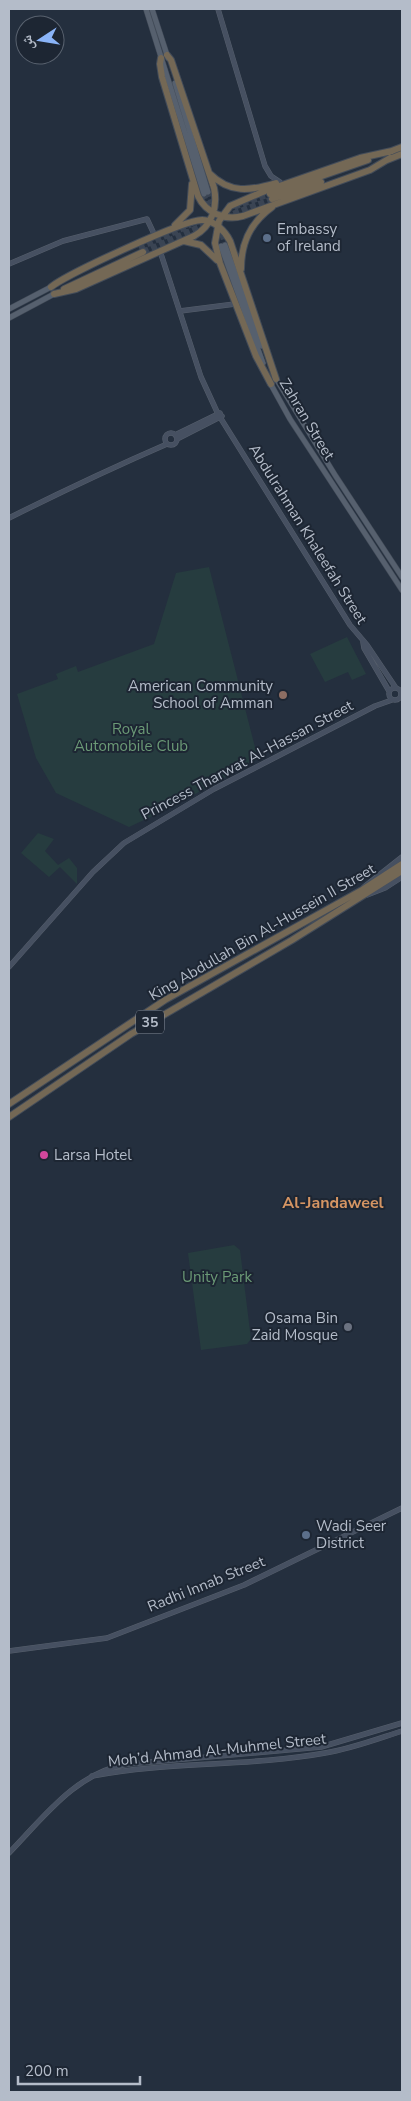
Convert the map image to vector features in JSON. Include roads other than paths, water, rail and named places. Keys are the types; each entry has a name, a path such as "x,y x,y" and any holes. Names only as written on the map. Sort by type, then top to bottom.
{"highway":[{"path":"53,290 76,289 183,241 202,231 214,213 216,197 209,172 173,63 164,56 160,62 162,77 191,172 201,202 214,213 222,216 238,217 273,199 402,147"},
{"path":"271,384 256,356 220,263 215,243 222,216 230,206 297,180 360,158 392,151"},
{"path":"241,276 242,255 250,230 273,199 374,168 390,158 402,154"},
{"path":"171,228 190,210 193,195 191,172"},
{"path":"209,172 222,184 241,190 297,180"},
{"path":"53,290 70,275 171,228 198,220 209,222 218,226 228,237 276,379"},
{"path":"183,241 201,245 220,263"},
{"path":"53,290 141,250"},
{"name":"King Abdullah Bin Al-Hussein II Street","path":"9,1117 140,1029 364,893 388,877 402,864"},
{"name":"King Abdullah Bin Al-Hussein II Street","path":"388,877 402,871"},
{"name":"King Abdullah Bin Al-Hussein II Street","path":"9,1104 165,1000 364,893"}],"main road":[{"path":"146,9 164,56"},
{"path":"152,9 164,56 206,193"},
{"name":"Zahran Street","path":"402,577 335,475 276,379 256,333 223,245 271,384 290,419 402,590"},
{"path":"9,309 53,290"},
{"path":"9,318 53,290"}],"street":[{"path":"218,9 269,174 280,182"},
{"path":"9,264 63,242 147,219 155,236"},
{"name":"Abdulrahman Khaleefah Street","path":"160,251 207,390 234,438 363,642 392,700"},
{"path":"180,311 235,304"},
{"path":"166,442 173,445 176,437 220,415"},
{"path":"9,518 166,442 169,434 176,437"},
{"name":"Abdulrahman Khaleefah Street","path":"363,642 399,688"},
{"path":"399,688 401,697"},
{"name":"Princess Tharwat Al-Hassan Street","path":"375,706 389,692 399,688"},
{"name":"Princess Tharwat Al-Hassan Street","path":"9,967 97,868 124,843 221,785 375,706 401,697"},
{"path":"364,893 370,880 402,857"},
{"path":"364,893 385,888 402,877"},
{"name":"Radhi Innab Street","path":"9,1651 107,1638 244,1585 402,1508"},
{"name":"Moh’d Ahmad Al-Muhmel Street","path":"9,1853 68,1792 107,1768 128,1764 312,1748 364,1735 402,1722"},
{"name":"Moh’d Ahmad Al-Muhmel Street","path":"91,1777 120,1770 314,1755 402,1731"},
{"path":"364,1735 366,1742"}],"tunnel":[{"path":"208,192 225,245"},
{"path":"204,194 209,210"},
{"path":"234,207 270,194"},
{"path":"225,217 272,199"},
{"path":"143,252 208,223"},
{"path":"139,248 190,225"}],"place":[{"name":"Embassy of Ireland","path":"267,238"},
{"name":"American Community School of Amman","path":"283,695"},
{"name":"Larsa Hotel","path":"44,1155"},
{"name":"Osama Bin Zaid Mosque","path":"348,1327"},
{"name":"Wadi Seer District","path":"306,1535"}],"district":[{"name":"Al-Jandaweel","path":"333,1202"}],"park label":[{"name":"Royal Automobile Club","path":"131,738"},
{"name":"Unity Park","path":"217,1277"}]}
